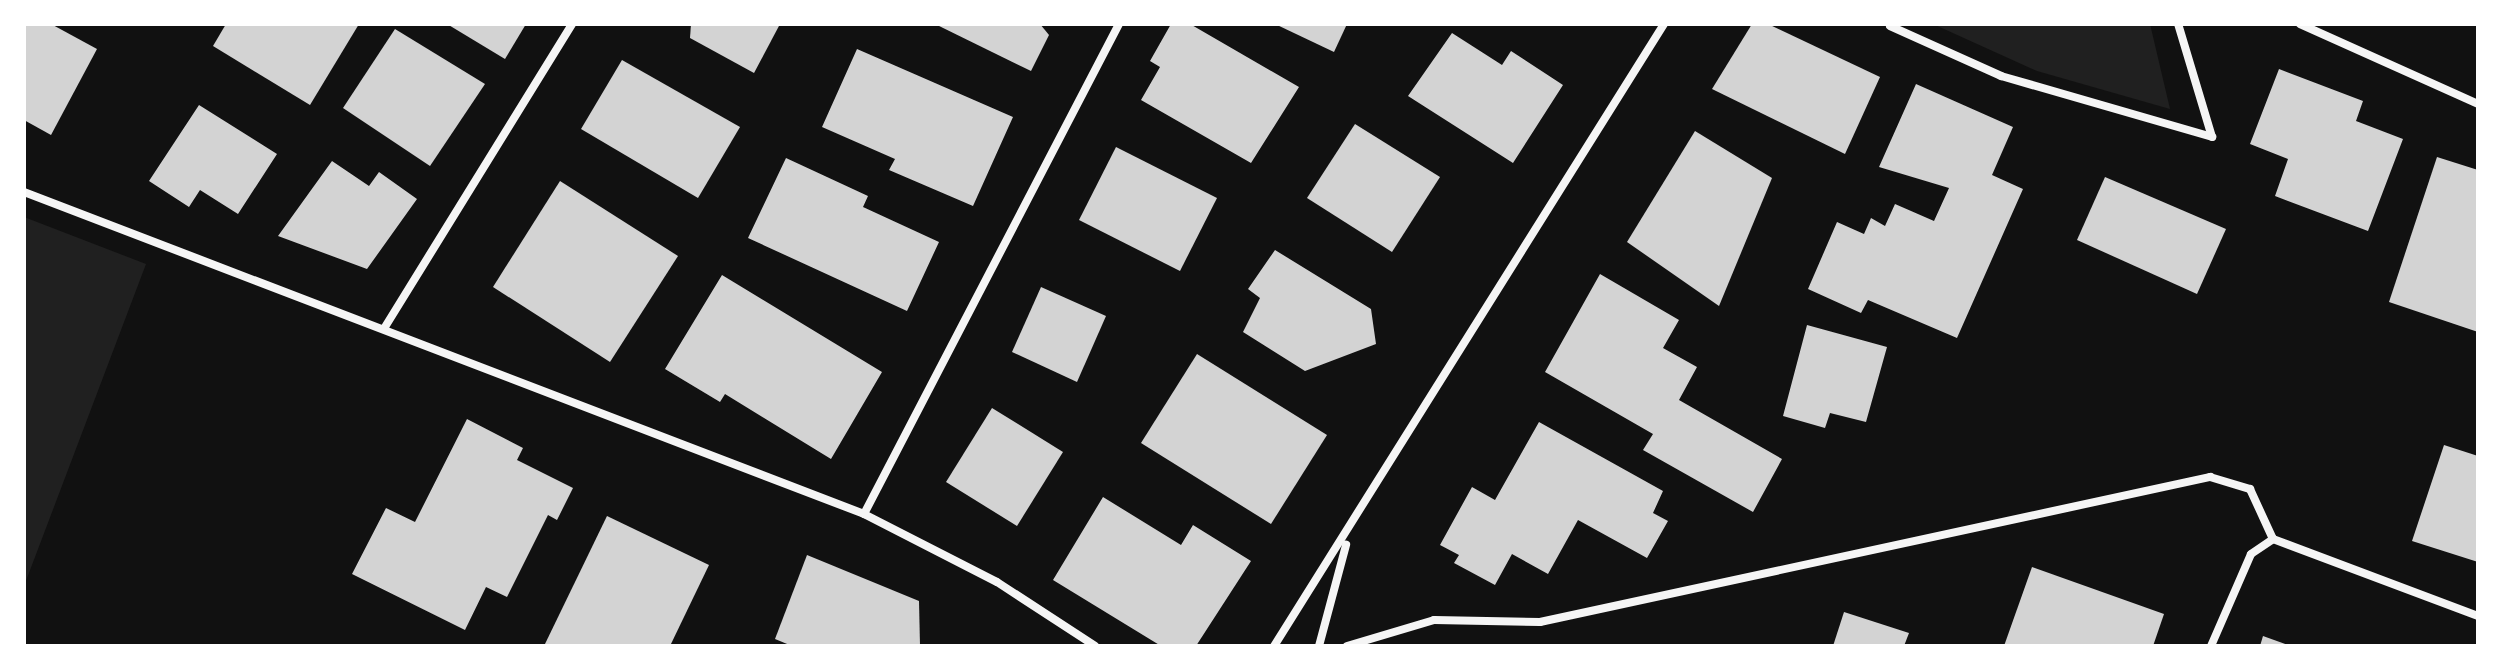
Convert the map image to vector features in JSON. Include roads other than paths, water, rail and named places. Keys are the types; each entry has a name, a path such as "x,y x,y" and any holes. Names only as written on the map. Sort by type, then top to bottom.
{"street":[{"path":"385,327 572,24"},
{"path":"864,514 1119,24"},
{"path":"1274,646 1348,536 1664,24"},
{"path":"1890,26 2001,76 2212,137 2178,24"},
{"path":"2300,24 2478,104"},
{"path":"24,192 385,327 864,514 997,582 1095,646"},
{"path":"1347,646 1434,620 1540,622 2210,477 2250,489 2273,539 2478,616"},
{"path":"1319,646 1348,536"},
{"path":"2211,646 2251,554 2273,539"}]}
